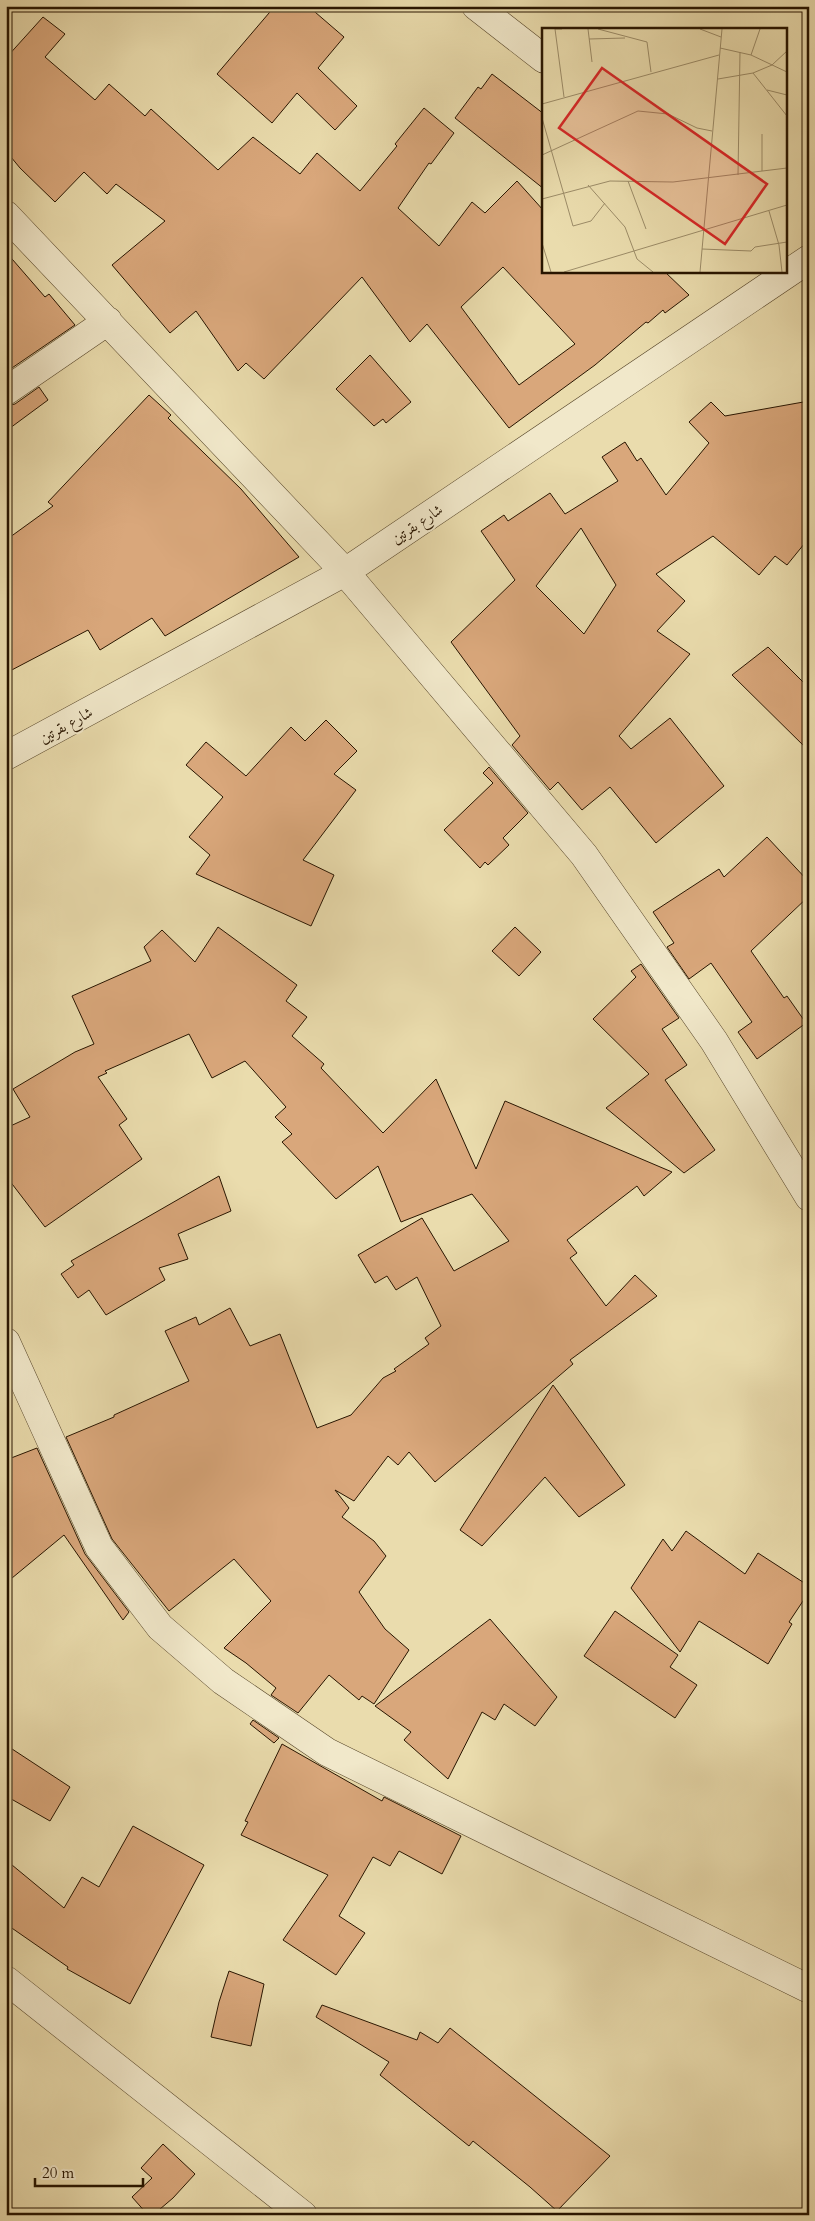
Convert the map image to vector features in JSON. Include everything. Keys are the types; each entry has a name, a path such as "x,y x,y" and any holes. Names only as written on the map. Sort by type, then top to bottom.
{"street":[{"path":"476,6 542,57"},
{"path":"6,215 345,572 584,854 714,1041 809,1197"},
{"name":"شارع بقرتين","path":"788,269 802,259"},
{"name":"شارع بقرتين","path":"6,756 345,572 783,272"},
{"path":"6,392 108,321"},
{"path":"6,1342 99,1547 160,1627 223,1681 327,1752 809,1990"},
{"path":"6,1980 303,2215"}],"building":[{"path":"275,6 308,6 344,37 318,68 357,106 335,130 297,93 272,123 217,74"},
{"path":"43,17 65,34 45,57 95,100 109,84 145,116 151,109 218,170 253,137 300,174 317,153 360,191 397,146 395,144 424,108 454,133 431,164 429,163 398,208 439,246 472,202 485,213 517,181 542,209 542,272 665,272 689,295 665,313 663,310 648,323 646,322 595,365 509,428 427,324 410,342 362,277 264,379 246,363 238,371 196,311 170,333 112,265 165,221 116,184 107,194 84,172 55,202 20,168 6,151 6,58","holes":["503,267 575,344 519,385 461,307"]},
{"path":"492,74 542,112 542,187 455,118 478,87 481,89"},
{"path":"6,252 45,297 49,294 75,325 6,372"},
{"path":"370,355 411,402 386,423 383,419 374,426 336,389"},
{"path":"39,387 48,400 6,431 6,406 15,404"},
{"path":"149,395 171,415 168,418 241,489 299,557 165,636 152,618 100,650 88,630 6,673 6,540 53,506 48,502"},
{"path":"809,401 809,538 787,565 775,556 759,575 713,536 656,574 685,601 657,631 690,654 619,736 631,749 670,718 724,786 656,843 610,787 582,810 558,782 550,790 512,745 520,736 451,642 515,580 481,531 504,515 508,521 550,493 565,514 570,511 618,481 602,457 625,442 637,461 641,458 666,495 709,443 689,422 711,402 725,416","holes":["581,528 616,585 584,634 536,586"]},
{"path":"768,647 809,688 809,751 732,675"},
{"path":"326,720 357,751 334,774 356,790 303,860 334,875 311,926 196,874 210,855 189,837 223,797 186,765 206,742 246,776 291,727 305,741"},
{"path":"489,767 528,813 503,838 509,845 488,865 485,862 480,868 444,830 493,783 483,773"},
{"path":"767,837 809,882 809,896 751,951 784,998 787,996 806,1023 757,1059 738,1032 752,1022 711,963 689,979 667,947 674,943 653,912 719,869 724,877"},
{"path":"218,927 297,985 286,1001 307,1017 292,1036 324,1064 321,1068 383,1133 436,1079 476,1169 505,1101 672,1172 644,1196 637,1186 567,1240 577,1253 570,1258 606,1306 635,1275 657,1296 570,1360 573,1364 435,1482 409,1452 398,1465 388,1456 354,1501 335,1490 349,1508 342,1517 374,1541 386,1556 359,1592 385,1629 409,1650 374,1704 362,1696 359,1700 329,1675 298,1713 271,1695 276,1688 246,1663 224,1648 271,1601 234,1559 169,1611 112,1539 66,1437 114,1417 114,1415 189,1381 165,1331 196,1317 199,1325 230,1308 250,1346 280,1334 317,1428 351,1415 383,1378 396,1371 394,1369 429,1344 425,1338 441,1326 417,1277 396,1290 387,1276 375,1283 358,1255 422,1218 454,1271 509,1241 472,1194 401,1222 378,1166 336,1199 282,1142 292,1134 275,1117 286,1107 245,1061 212,1078 189,1034 105,1071 107,1073 98,1077 127,1119 119,1125 142,1159 45,1227 6,1176 6,1128 30,1117 13,1089 75,1052 94,1044 72,996 151,961 144,947 162,930 195,962"},
{"path":"515,927 541,952 519,976 492,951"},
{"path":"641,964 679,1018 662,1029 687,1065 665,1080 715,1150 684,1173 606,1108 649,1074 593,1019 636,977 631,971"},
{"path":"219,1176 231,1211 178,1234 188,1259 159,1268 165,1280 106,1315 89,1290 78,1298 61,1274 74,1265 71,1261"},
{"path":"553,1385 625,1485 579,1517 545,1477 482,1546 460,1530"},
{"path":"37,1448 85,1554 129,1612 123,1620 64,1535 6,1583 6,1460"},
{"path":"686,1531 745,1574 758,1553 809,1586 809,1592 789,1622 792,1624 768,1664 699,1621 680,1652 631,1588 663,1539 672,1551"},
{"path":"615,1611 678,1655 670,1667 697,1685 675,1718 584,1656"},
{"path":"490,1619 557,1697 535,1726 504,1704 495,1720 482,1712 448,1779 404,1740 411,1732 375,1706"},
{"path":"253,1720 279,1738 274,1743 250,1724"},
{"path":"282,1744 382,1801 384,1797 461,1836 442,1874 399,1851 390,1866 373,1857 339,1916 365,1933 336,1975 283,1940 328,1875 241,1835 248,1822 245,1821"},
{"path":"6,1745 70,1787 50,1821 6,1796"},
{"path":"133,1826 204,1865 130,2004 67,1969 68,1967 6,1924 6,1860 64,1908 82,1877 99,1887"},
{"path":"229,1971 264,1984 251,2046 211,2037"},
{"path":"322,2005 417,2040 420,2032 438,2043 450,2028 610,2156 557,2211 473,2141 469,2146 380,2075 389,2062 316,2017"},
{"path":"163,2144 195,2174 173,2198 153,2215 148,2215 132,2197 152,2178 141,2168"}]}
